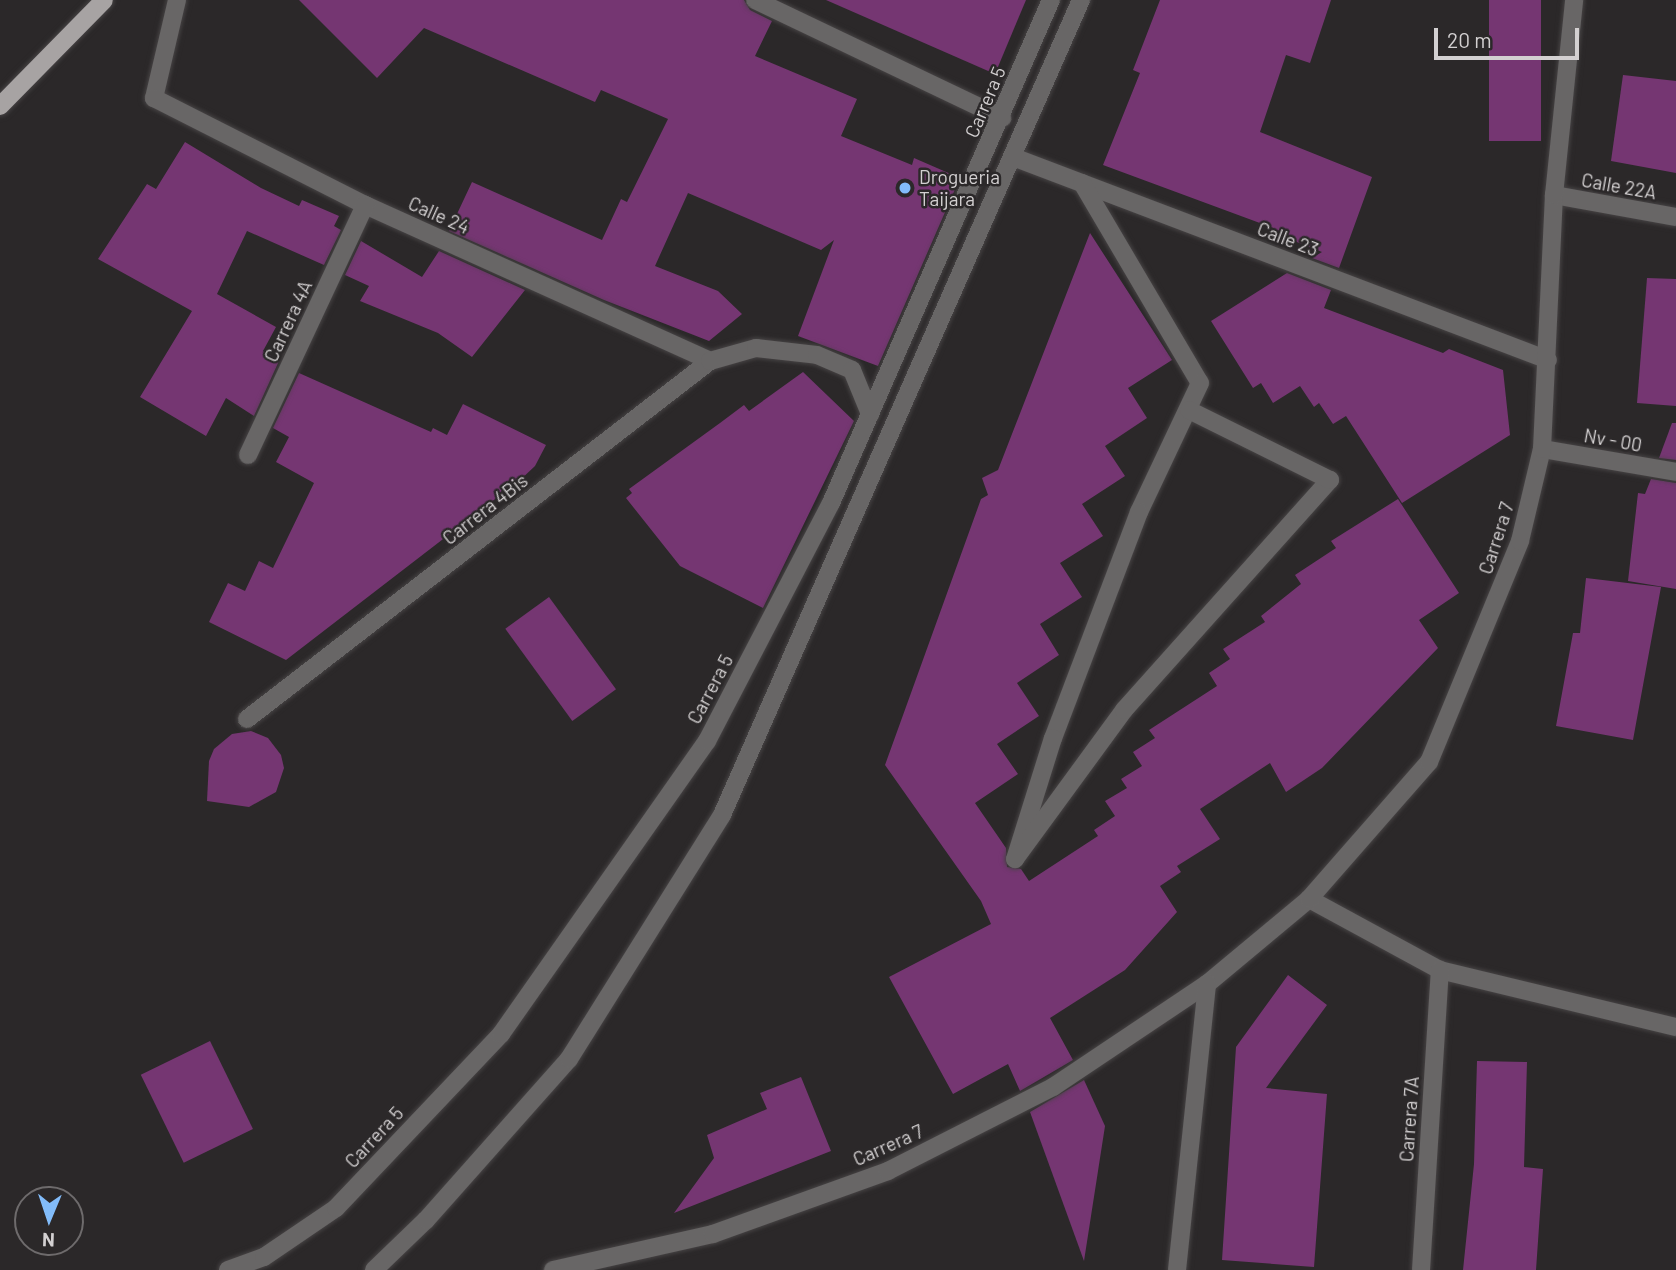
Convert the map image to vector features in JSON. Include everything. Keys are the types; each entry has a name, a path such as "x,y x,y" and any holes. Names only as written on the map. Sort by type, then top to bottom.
{"main road":[{"path":"0,106 104,0"}],"street":[{"name":"Calle 24","path":"177,0 154,98 365,205 710,361"},
{"path":"755,0 1002,118"},
{"name":"Carrera 5","path":"228,1270 264,1256 336,1208 501,1034 707,741 831,503 1002,118 1051,0"},
{"path":"374,1270 426,1220 569,1059 722,815 1080,0"},
{"name":"Carrera 7","path":"553,1270 713,1234 888,1171 1053,1087 1207,984 1309,899 1429,762 1520,541 1542,449 1554,195 1574,0"},
{"name":"Calle 23","path":"1013,157 1548,360"},
{"path":"1082,183 1200,383 1135,524 1053,738 1015,859 1124,710 1329,480 1189,410"},
{"name":"Calle 22A","path":"1554,195 1676,218"},
{"name":"Carrera 4A","path":"248,455 365,205"},
{"name":"Carrera 4Bis","path":"247,719 710,361 756,348 817,355 852,370 870,414"},
{"name":"Nv - 00","path":"1542,449 1676,472"},
{"path":"1309,899 1440,970 1676,1027"},
{"name":"Carrera 7A","path":"1420,1270 1440,970"},
{"path":"1177,1270 1207,984"}],"building":[{"path":"299,0 744,0 750,10 772,21 755,56 857,99 841,136 912,165 914,158 960,178 878,366 798,336 834,240 821,250 688,193 655,266 718,291 742,314 709,341 604,300 449,231 472,182 602,240 621,199 627,202 668,119 601,90 595,102 424,28 377,78"},
{"path":"826,0 1026,0 995,74"},
{"path":"1160,0 1331,0 1310,63 1286,55 1260,132 1372,177 1339,268 1312,258 1322,252 1274,233 1276,229 1103,165 1140,73 1133,70"},
{"path":"1489,0 1541,0 1541,141 1489,141"},
{"path":"1623,75 1676,81 1676,173 1611,161"},
{"path":"185,142 261,188 299,206 302,200 339,216 334,226 341,230 324,265 247,231 217,294 276,327 263,351 279,361 254,416 226,398 206,436 140,397 192,311 98,259 147,184 156,189"},
{"path":"1090,233 1172,360 1128,388 1147,418 1105,446 1125,476 1082,504 1103,536 1060,563 1082,597 1040,624 1059,655 1017,683 1039,716 997,744 1018,774 975,803 1006,848 1007,867 1021,869 1029,881 1098,836 1094,830 1115,816 1105,801 1127,788 1121,779 1142,766 1133,752 1155,738 1149,730 1217,686 1209,673 1230,659 1223,649 1265,622 1261,616 1301,584 1295,575 1336,548 1331,541 1398,499 1459,593 1419,620 1438,648 1322,768 1286,792 1270,763 1200,809 1220,839 1177,866 1181,872 1160,886 1177,912 1125,970 1050,1018 1073,1060 1020,1091 1008,1064 953,1094 889,977 991,924 981,901 885,765 981,499 988,495 982,478 998,470"},
{"path":"361,241 422,277 439,251 525,290 472,357 438,333 360,301 369,286 345,275"},
{"path":"1287,273 1331,290 1324,308 1443,353 1449,349 1503,370 1510,435 1402,503 1346,416 1333,424 1319,403 1314,407 1300,386 1273,403 1261,383 1253,388 1211,321"},
{"path":"1647,278 1676,279 1676,406 1637,403"},
{"path":"803,372 854,421 763,608 680,566 626,498 632,493 629,489 744,405 749,411"},
{"path":"299,373 431,432 433,428 447,435 463,404 546,445 535,466 518,482 506,482 499,496 286,660 209,622 228,583 245,591 259,561 273,568 314,483 276,462 289,437 273,428"},
{"path":"1672,423 1676,423 1676,460 1659,458"},
{"path":"1651,479 1676,483 1676,589 1628,581 1638,493 1645,494"},
{"path":"1586,578 1661,587 1633,740 1556,726 1573,633 1580,633"},
{"path":"549,597 616,689 572,721 505,629"},
{"path":"251,731 268,738 281,755 284,768 276,792 249,807 207,801 209,761 214,749 232,734"},
{"path":"1288,975 1327,1005 1266,1088 1327,1094 1314,1267 1222,1260 1236,1047"},
{"path":"210,1041 253,1129 184,1163 141,1075"},
{"path":"1477,1061 1527,1062 1524,1167 1543,1169 1536,1270 1463,1270 1474,1164"},
{"path":"801,1077 831,1151 674,1213 714,1158 707,1135 767,1109 760,1093"},
{"path":"1084,1080 1105,1126 1084,1261 1030,1112"}],"place":[{"name":"Drogueria Taijara","path":"905,188"}]}
